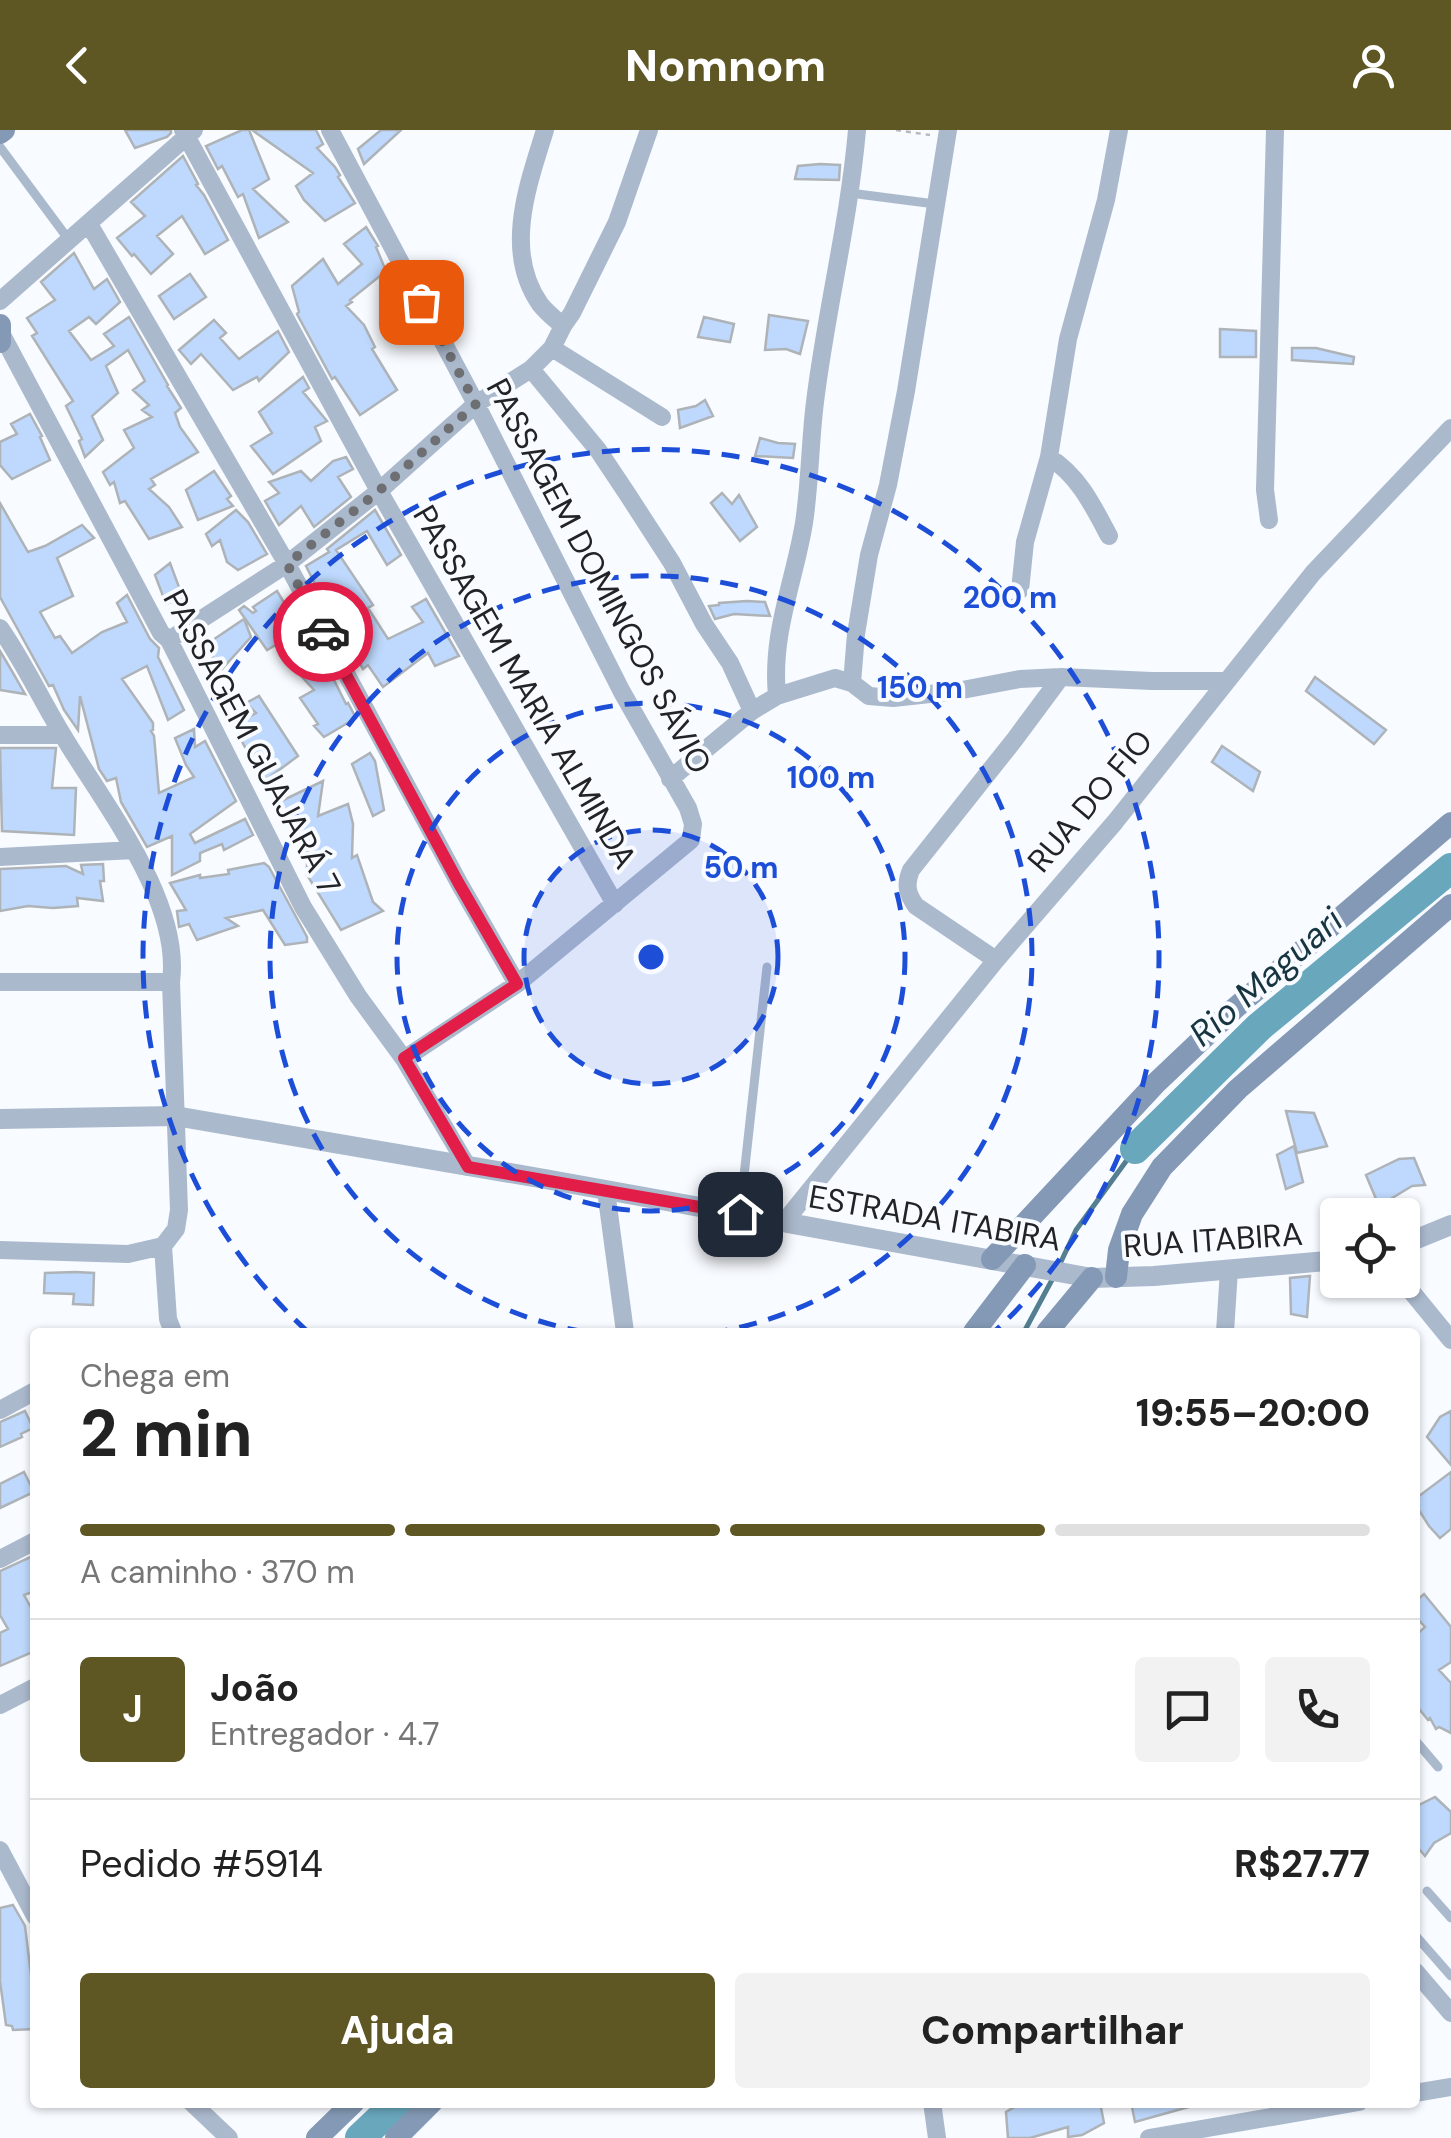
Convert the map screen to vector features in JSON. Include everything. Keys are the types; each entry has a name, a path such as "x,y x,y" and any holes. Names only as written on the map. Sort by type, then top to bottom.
{"main road":[{"path":"992,1259 1156,1083 1260,987 1451,823"},
{"path":"1051,1328 1104,1277 1132,1214 1162,1168 1238,1088 1451,904"},
{"path":"977,1328 1025,1265"},
{"path":"317,2138 348,2108"},
{"path":"396,2138 426,2108"}],"street":[{"name":"PASSAGEM DOMINGOS SÁVIO","path":"330,130 476,404 622,692 692,817 694,832 690,840 616,904"},
{"path":"545,130 530,179 520,248 526,273 541,304 562,326"},
{"path":"169,640 287,564 379,491 476,404 532,368 552,348 618,222 648,130"},
{"path":"777,696 775,652 810,484 814,403 850,193 856,130"},
{"path":"1020,590 1024,542 1048,457 1068,339 1106,200 1119,130"},
{"path":"1269,520 1265,490 1275,130"},
{"path":"0,301 188,132"},
{"name":"PASSAGEM MARIA ALMINDA","path":"188,132 379,491 616,904"},
{"path":"852,683 856,634 906,391 948,134"},
{"path":"89,224 287,564 517,984"},
{"name":"PASSAGEM GUAJARÁ 7","path":"1,334 161,633 169,640 304,907 358,996 404,1058 468,1167"},
{"path":"552,348 662,417"},
{"path":"532,368 628,494 730,663 752,711"},
{"name":"RUA DO FIO","path":"785,1222 996,960 1115,822 1313,574 1451,428"},
{"path":"1048,457 1073,476 1109,536"},
{"path":"0,628 134,850 168,932 173,964 179,1210 176,1229 163,1246 128,1254 0,1250"},
{"path":"996,960 916,906 907,880 1061,677"},
{"path":"670,779 752,711 777,696 835,678 852,683 868,696 894,698 1020,679 1226,681"},
{"path":"0,735 62,735"},
{"path":"0,857 134,850"},
{"path":"404,1058 517,984 616,904"},
{"path":"0,982 171,982"},
{"name":"ESTRADA ITABIRA","path":"0,1120 176,1116 1104,1277"},
{"path":"606,1190 624,1328"},
{"path":"1420,1238 1451,1225"},
{"path":"163,1246 171,1328"},
{"name":"RUA ITABIRA","path":"1104,1277 1320,1262"},
{"path":"1225,1328 1229,1270"},
{"path":"1417,1298 1451,1340"},
{"path":"0,1410 30,1394"},
{"path":"0,1558 30,1543"},
{"path":"0,1705 30,1689"},
{"path":"0,1850 9,1888 30,1911"},
{"path":"1420,1977 1451,2014"},
{"path":"1420,2092 1451,2087"},
{"path":"197,2108 230,2138"},
{"path":"933,2108 937,2138"},
{"path":"1149,2138 1324,2108"}],"lane":[{"path":"0,147 69,240"},
{"path":"850,193 935,204"},
{"path":"740,1214 768,967"},
{"path":"1420,1746 1438,1767"},
{"path":"1426,1891 1451,1918"},
{"path":"1420,1941 1451,1976"}],"path":[{"path":"896,130 948,134"}],"building":[{"path":"125,130 171,130 171,133 135,148"},
{"path":"249,130 269,179 253,189 288,222 259,238 243,194 238,197 206,146"},
{"path":"252,130 316,130 323,144 317,148 335,167 355,203 325,221 296,186 313,173"},
{"path":"381,130 401,130 364,164 358,149"},
{"path":"183,156 228,240 205,254 182,216 157,236 173,254 151,274 117,238 145,216 131,202"},
{"path":"840,165 839,180 795,179 798,166"},
{"path":"366,227 378,246 386,271 346,306 364,325 375,347 372,349 397,390 360,415 335,377 332,379 297,314 292,286 323,259 338,284 362,264 344,244"},
{"path":"74,253 94,289 107,279 120,302 96,324 89,317 69,331 91,360 114,346 104,334 129,317 181,408 175,413 180,427 198,452 151,479 155,485 149,489 169,507 182,527 149,539 125,501 120,503 114,482 110,485 103,472 134,448 124,430 152,417 142,410 149,405 133,390 145,381 128,350 106,366 118,393 92,416 103,440 85,457 79,441 82,439 66,406 73,401 32,336 37,333 27,318 55,300 41,282"},
{"path":"190,274 206,297 174,319 159,296"},
{"path":"769,315 808,321 800,354 786,349 765,350"},
{"path":"704,317 734,324 730,342 698,337"},
{"path":"214,320 226,333 220,338 239,359 278,331 289,352 259,381 257,377 233,390 201,354 191,364 179,350"},
{"path":"1220,329 1256,331 1256,357 1220,357"},
{"path":"1292,348 1316,348 1354,357 1353,364 1292,360"},
{"path":"303,377 309,388 303,392 327,421 315,427 321,441 273,474 251,446 272,433 259,412"},
{"path":"705,400 713,416 680,428 678,410"},
{"path":"30,414 50,460 12,479 0,465 0,442 17,434 11,424"},
{"path":"760,438 795,444 793,458 755,456"},
{"path":"346,457 353,469 338,477 351,497 314,527 301,506 279,525 265,501 279,493 269,482 301,471 311,481 333,461"},
{"path":"214,471 231,496 227,499 233,506 198,520 186,490"},
{"path":"722,493 732,504 739,495 757,527 740,541 711,503"},
{"path":"0,503 28,552 82,525 94,538 57,558 73,596 40,612 55,638 60,636 72,653 102,632 127,622 117,603 127,595 150,639 159,648 158,657 184,710 168,720 147,666 122,679 153,723 159,793 194,777 175,738 194,729 195,747 205,741 236,801 190,834 195,843 245,819 253,835 224,850 222,844 200,853 200,861 172,875 172,836 147,847 121,802 116,778 107,781 99,769 80,696 78,730 0,597"},
{"path":"236,510 267,554 238,570 227,562 220,540 212,546 206,534"},
{"path":"375,510 401,555 387,565 367,531 336,550 373,605 368,608 388,639 423,622 412,607 426,599 459,656 435,666 428,653 383,687 368,665 363,669 355,655 363,652 346,621 342,623 323,600 306,566 329,552 327,549"},
{"path":"170,563 183,598 166,604 155,575"},
{"path":"277,591 294,619 285,628 306,656 318,648 356,718 324,737 300,698 314,690 291,665 294,663 279,643 267,650 239,610 244,606 253,613 253,607"},
{"path":"765,602 770,616 734,614 715,619 709,606 719,603"},
{"path":"244,619 251,637 222,669 204,646"},
{"path":"0,651 13,673 25,694 0,690"},
{"path":"1315,677 1386,730 1374,744 1306,691"},
{"path":"259,696 298,756 263,782 260,768 235,724 256,713 246,703"},
{"path":"1222,746 1260,772 1253,791 1212,762"},
{"path":"0,748 56,748 52,788 76,788 74,835 2,831"},
{"path":"370,753 384,810 373,816 352,764"},
{"path":"323,781 318,816 348,804 353,824 352,858 357,855 373,902 383,911 341,930 307,875 307,861 313,859 273,805"},
{"path":"264,863 307,942 285,945 263,910 226,918 238,926 197,940 189,924 179,927 177,911 186,910 170,883 200,875 229,874 228,870"},
{"path":"103,864 103,901 77,898 78,906 28,906 0,911 0,869 66,866 83,874 81,865"},
{"path":"1286,1111 1314,1113 1327,1146 1297,1153"},
{"path":"1294,1146 1303,1182 1286,1189 1277,1155"},
{"path":"1414,1158 1425,1185 1412,1186 1392,1198 1376,1198 1366,1175 1399,1159"},
{"path":"45,1273 94,1273 93,1305 73,1304 74,1294 44,1293"},
{"path":"1310,1276 1307,1317 1291,1314 1290,1278"},
{"path":"25,1411 30,1430 0,1447 0,1422"},
{"path":"1451,1411 1451,1465 1427,1437 1440,1417"},
{"path":"24,1472 30,1494 0,1508 0,1484"},
{"path":"1451,1472 1451,1529 1440,1538 1420,1512 1420,1495"},
{"path":"30,1557 30,1593 24,1595 30,1606 30,1653 0,1666 0,1633 8,1629 0,1615 0,1571"},
{"path":"1424,1594 1451,1627 1451,1662 1439,1670 1451,1683 1451,1733 1436,1729 1420,1710 1420,1632 1425,1627 1420,1622 1420,1598"},
{"path":"1435,1797 1451,1812 1451,1833 1434,1843 1425,1856 1420,1850 1420,1804"},
{"path":"13,1905 25,1926 30,1967 30,2029 13,2030 6,2025 0,1981 0,1908"},
{"path":"1013,2108 1101,2108 1104,2123 1082,2135 1068,2137 1068,2127 1030,2138 1008,2138 1006,2112"},
{"path":"1132,2108 1185,2108 1135,2122"}],"waterway":[{"name":"Rio Maguari","path":"1135,1149 1259,1027 1451,868"},
{"path":"1058,1268 1076,1230 1135,1149"},
{"path":"1026,1328 1053,1278"},
{"name":"Rio Maguari","path":"360,2138 392,2108"}],"way so far":[{"path":"323,632 287,564 379,491 476,404 421,302"}],"route":[{"path":"323,632 517,984 404,1058 468,1167 740,1214"}]}
